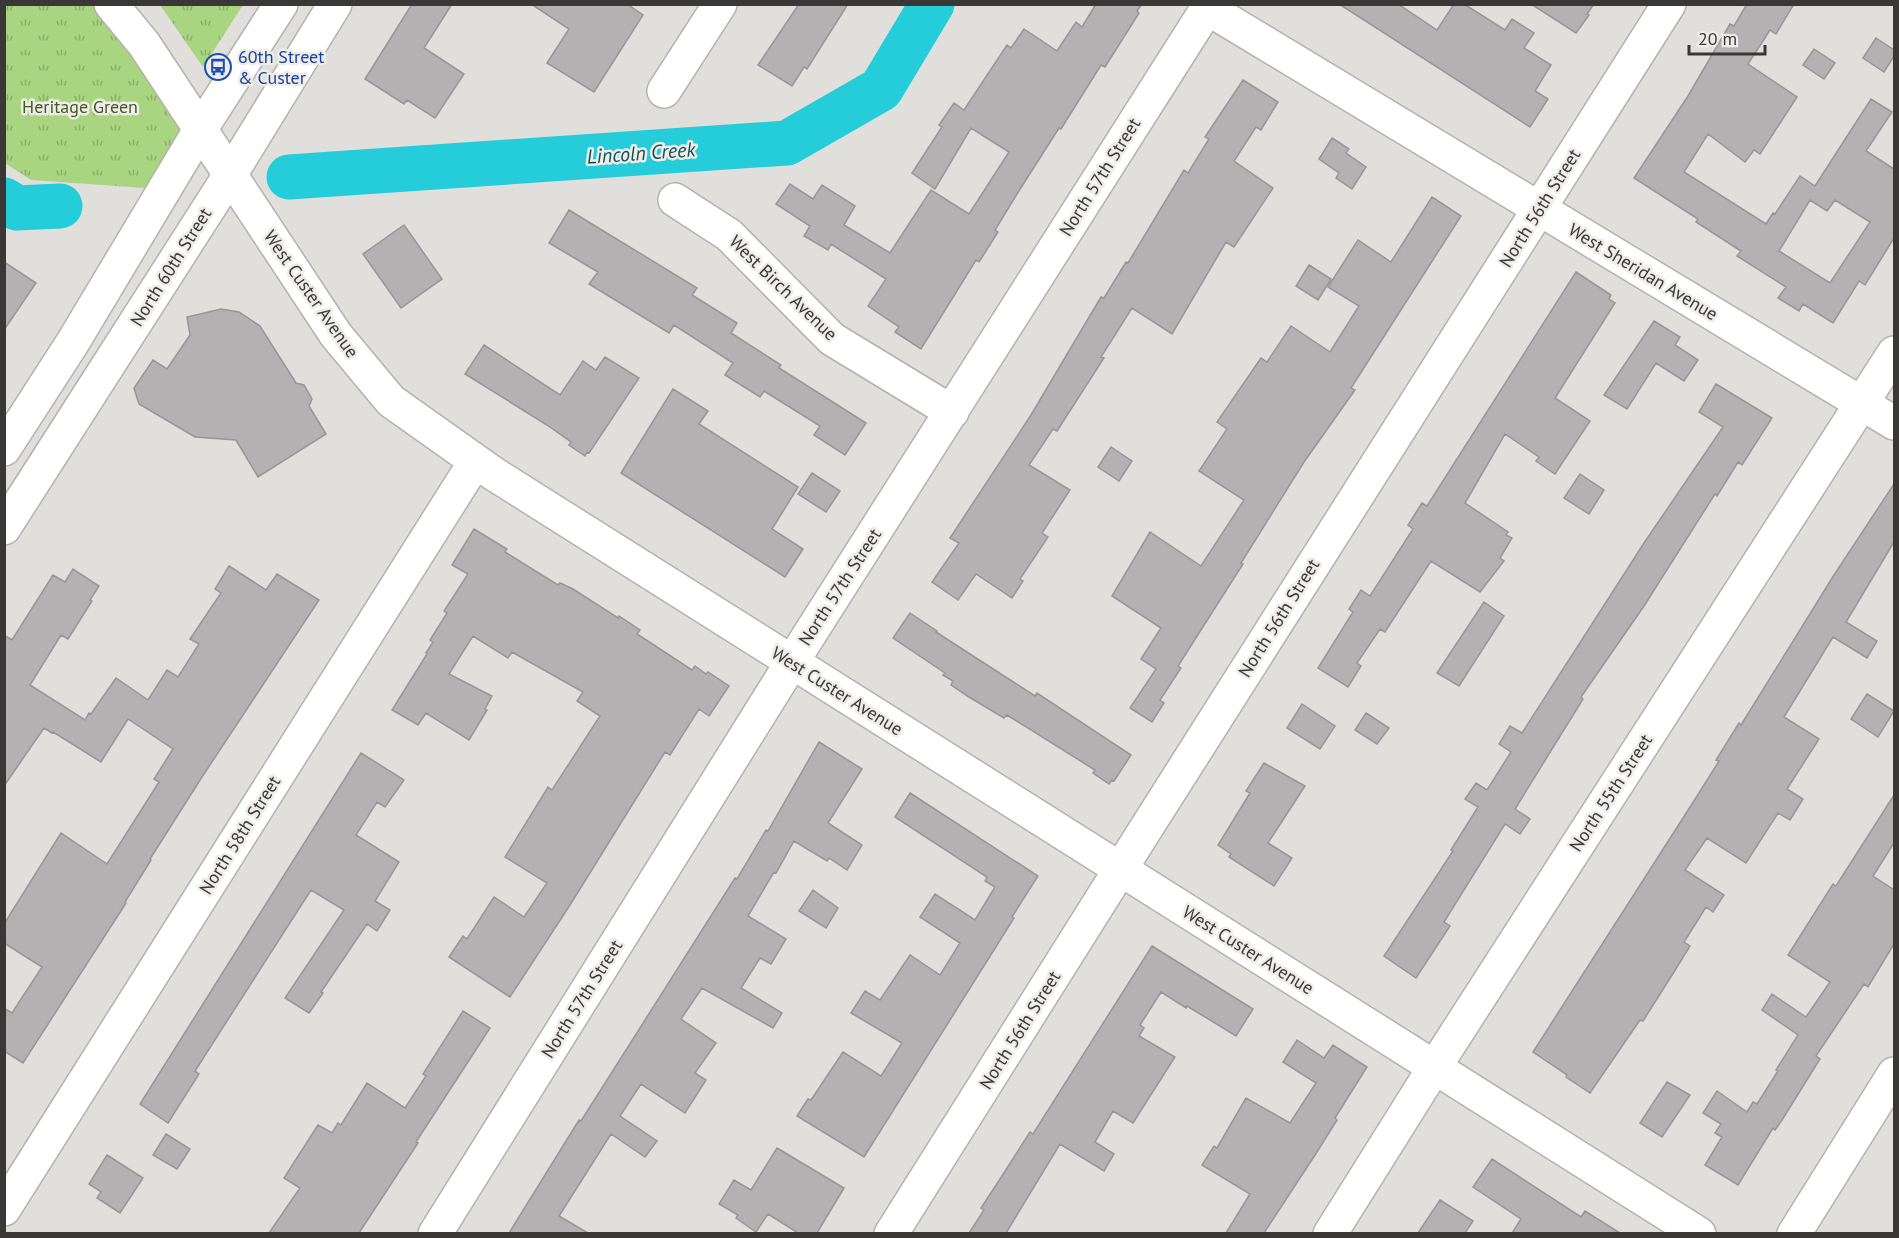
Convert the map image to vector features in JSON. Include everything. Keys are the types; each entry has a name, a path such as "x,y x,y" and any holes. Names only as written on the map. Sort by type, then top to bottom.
{"street":[{"name":"West Custer Avenue","path":"111,4 144,44 336,335 391,401 475,462 1699,1233"},
{"path":"4,449 73,342 200,130 281,4"},
{"name":"North 60th Street","path":"4,528 230,175 335,4"},
{"path":"664,91 720,4"},
{"name":"North 56th Street","path":"891,1233 1669,4"},
{"name":"West Sheridan Avenue","path":"1208,6 1894,423"},
{"name":"North 57th Street","path":"435,1233 792,662 1208,6"},
{"name":"West Birch Avenue","path":"675,200 729,235 832,339 952,412"},
{"name":"North 55th Street","path":"1330,1233 1894,353"},
{"name":"North 58th Street","path":"4,1209 475,462"},
{"path":"1794,1233 1894,1074"}],"green space":[{"name":"Heritage Green","path":"4,5 94,5 137,55 182,130 145,188 31,180 5,163"},
{"path":"160,5 243,5 203,67"}],"building":[{"path":"412,4 452,4 424,48 464,74 435,118 407,100 404,104 365,79"},
{"path":"531,4 627,4 643,15 594,92 547,63 569,29"},
{"path":"799,4 848,4 807,69 804,67 792,86 758,65"},
{"path":"1096,4 1142,4 1137,11 1139,13 1105,67 1101,65 1061,129 1059,128 995,230 998,232 979,262 976,260 921,349 895,332 899,327 868,306 886,279 831,244 828,250 804,236 810,226 776,204 790,184 813,199 822,185 855,206 844,225 890,253 931,190 969,214 1009,152 971,128 935,189 912,173 942,127 939,125 954,103 964,110 1007,45 1011,48 1024,29 1057,51 1076,22 1082,27"},
{"path":"1339,4 1398,4 1437,30 1454,4 1464,4 1505,30 1512,19 1534,33 1524,48 1551,65 1535,91 1548,99 1530,127"},
{"path":"1531,4 1594,4 1576,33"},
{"path":"1747,4 1794,4 1776,34 1770,30 1748,64 1797,97 1760,154 1754,150 1745,162 1708,134 1684,172 1766,224 1800,176 1815,186 1871,99 1892,112 1866,151 1894,169 1894,238 1865,285 1859,281 1833,323 1803,304 1799,311 1778,298 1786,287 1737,256 1741,251 1696,222 1698,219 1634,178 1688,96 1730,24 1734,26","holes":["1810,200 1827,211 1835,200 1870,222 1830,283 1779,251"]},
{"path":"1876,38 1894,50 1894,56 1884,72 1863,58"},
{"path":"1814,49 1835,63 1824,79 1803,65"},
{"path":"1243,80 1278,102 1261,130 1256,127 1234,161 1273,188 1234,247 1226,242 1172,334 1132,308 1101,357 1104,358 1057,431 1053,429 1029,465 1070,490 1042,533 1048,537 1020,579 1023,581 1012,598 976,574 958,600 932,582 959,543 950,538 1031,415 1101,297 1104,298 1126,262 1128,263 1184,170 1188,173 1209,139 1205,137"},
{"path":"1332,138 1349,149 1346,153 1366,167 1352,189 1336,178 1339,173 1319,159"},
{"path":"1432,197 1461,216 1351,388 1355,390 1304,462 1178,666 1181,668 1160,700 1164,703 1152,722 1130,708 1156,669 1141,659 1161,628 1112,596 1150,532 1201,566 1244,500 1199,471 1227,429 1217,422 1261,358 1267,362 1291,326 1330,352 1359,306 1328,287 1358,240 1391,262"},
{"path":"569,210 697,288 692,295 737,323 731,333 781,365 779,368 866,423 845,455 814,435 820,426 764,391 760,397 725,375 733,363 674,325 669,333 589,284 598,272 549,243"},
{"path":"404,225 442,279 401,308 363,254"},
{"path":"4,262 36,283 4,330"},
{"path":"1309,265 1331,279 1318,300 1296,286"},
{"path":"1576,272 1611,295 1609,299 1615,303 1555,398 1590,421 1555,474 1536,461 1539,457 1505,434 1465,503 1508,532 1506,535 1512,538 1500,558 1504,561 1480,592 1431,561 1385,632 1380,629 1357,663 1361,666 1348,687 1318,668 1353,612 1349,609 1361,590 1370,596 1413,529 1408,525 1422,503 1427,506"},
{"path":"221,309 239,312 260,326 296,383 304,385 312,399 309,406 326,434 258,477 236,440 195,437 139,404 134,388 153,360 167,369 190,335 187,317"},
{"path":"1654,321 1680,337 1675,345 1698,360 1684,381 1656,363 1627,409 1604,395"},
{"path":"484,345 560,395 583,361 596,370 605,357 639,378 585,456 569,445 571,442 547,425 465,374"},
{"path":"1716,384 1772,418 1742,465 1738,462 1717,496 1715,494 1644,606 1581,697 1583,699 1515,809 1530,819 1520,834 1505,824 1444,922 1450,926 1416,978 1384,956 1453,851 1451,850 1478,807 1465,799 1476,783 1487,790 1511,752 1499,744 1510,726 1522,733 1644,543 1723,427 1699,412"},
{"path":"673,389 708,411 699,424 798,487 772,529 803,549 785,577 621,473"},
{"path":"1111,447 1132,461 1119,481 1098,467"},
{"path":"812,473 840,491 826,512 798,494"},
{"path":"1580,474 1604,490 1589,514 1564,498"},
{"path":"1894,484 1894,542 1846,622 1877,641 1867,658 1833,637 1784,717 1819,739 1787,789 1803,799 1790,820 1778,813 1746,863 1707,838 1685,870 1724,895 1713,912 1706,907 1684,942 1690,946 1674,972 1643,1021 1640,1020 1590,1093 1533,1052 1719,761 1716,760 1739,723 1741,725 1834,575"},
{"path":"474,529 507,549 505,552 558,585 560,583 573,589 618,618 619,616 640,630 637,634 692,670 695,666 729,686 709,716 699,709 670,755 665,752 510,997 449,957 463,936 467,939 494,897 524,917 547,883 505,857 548,787 552,790 600,716 577,701 583,692 512,652 508,658 473,636 449,674 492,696 485,709 487,710 469,740 426,713 418,725 392,710 427,654 433,642 430,640 447,613 444,611 468,574 452,565"},
{"path":"229,566 266,590 277,574 319,600 202,777 150,859 126,903 23,1063 4,1051 4,1008 12,1013 42,967 4,943 4,924 61,833 107,864 159,782 154,779 173,749 128,719 101,762 44,728 4,786 4,635 12,640 53,575 65,582 73,569 99,586 68,639 61,635 30,685 85,720 116,678 148,700 167,670 178,677 199,644 190,639 221,593 215,589"},
{"path":"1484,602 1504,616 1459,686 1437,673"},
{"path":"910,613 1035,696 1037,693 1131,755 1114,781 1112,780 1109,784 1093,773 1095,770 1007,715 1004,718 969,697 951,685 953,681 943,675 945,673 893,638"},
{"path":"1867,694 1894,711 1878,737 1851,719"},
{"path":"1302,704 1335,726 1320,749 1287,728"},
{"path":"1366,713 1389,728 1377,744 1355,730"},
{"path":"819,742 862,769 828,823 862,845 847,870 829,858 827,861 794,841 748,916 786,939 771,964 760,958 741,988 782,1013 773,1028 702,988 681,1019 716,1043 695,1073 706,1080 685,1113 641,1084 620,1116 657,1141 645,1157 611,1134 559,1216 588,1233 509,1233 579,1120 581,1121 735,878 737,879 766,830 768,831"},
{"path":"361,753 404,780 385,807 377,802 356,835 399,862 375,901 390,910 377,931 367,924 309,1013 285,998 344,910 311,890 195,1071 199,1074 168,1123 140,1104"},
{"path":"1264,763 1305,786 1268,843 1292,858 1274,886 1229,857 1231,854 1218,845 1250,793 1246,791"},
{"path":"910,793 1038,876 864,1157 797,1116 808,1099 811,1100 843,1052 881,1076 902,1043 851,1013 865,991 880,1000 910,955 940,975 960,943 920,917 935,894 975,920 995,887 985,881 987,877 895,817"},
{"path":"1894,795 1894,843 1873,876 1894,890 1894,944 1868,987 1864,984 1816,1056 1820,1059 1738,1185 1705,1165 1722,1137 1715,1133 1721,1124 1703,1113 1717,1091 1747,1112 1753,1102 1757,1104 1778,1071 1776,1070 1798,1035 1762,1010 1772,994 1806,1017 1830,982 1788,955 1833,884 1836,886"},
{"path":"813,890 838,908 826,928 799,911"},
{"path":"1152,946 1253,1009 1236,1036 1161,992 1140,1025 1144,1028 1139,1036 1175,1057 1133,1123 1113,1111 1095,1142 1114,1154 1104,1171 1060,1144 1006,1233 969,1233 984,1210 981,1208 1030,1132 1033,1134"},
{"path":"463,1011 490,1028 359,1233 269,1233 300,1188 284,1178 318,1125 332,1133 338,1123 341,1125 367,1083 405,1108 426,1076 423,1074"},
{"path":"1297,1040 1324,1058 1333,1045 1367,1067 1335,1118 1337,1120 1264,1233 1226,1233 1250,1194 1202,1165 1214,1146 1217,1148 1246,1098 1290,1123 1316,1083 1283,1062"},
{"path":"1667,1082 1690,1095 1662,1137 1640,1123"},
{"path":"166,1134 190,1149 177,1169 153,1155"},
{"path":"777,1148 844,1188 817,1233 798,1233 768,1214 756,1232 736,1218 738,1215 719,1204 734,1180 751,1190"},
{"path":"107,1155 143,1178 120,1213 97,1198 101,1192 89,1184"},
{"path":"1492,1159 1581,1217 1585,1211 1620,1233 1512,1233 1521,1219 1473,1187"},
{"path":"1440,1200 1473,1221 1465,1233 1418,1233"}],"waterway":[{"name":"Lincoln Creek","path":"289,177 787,143 881,89 932,4"},
{"name":"Lincoln Creek","path":"4,200 17,208 60,206"}],"place":[{"name":"60th Street & Custer","path":"218,67"}]}
